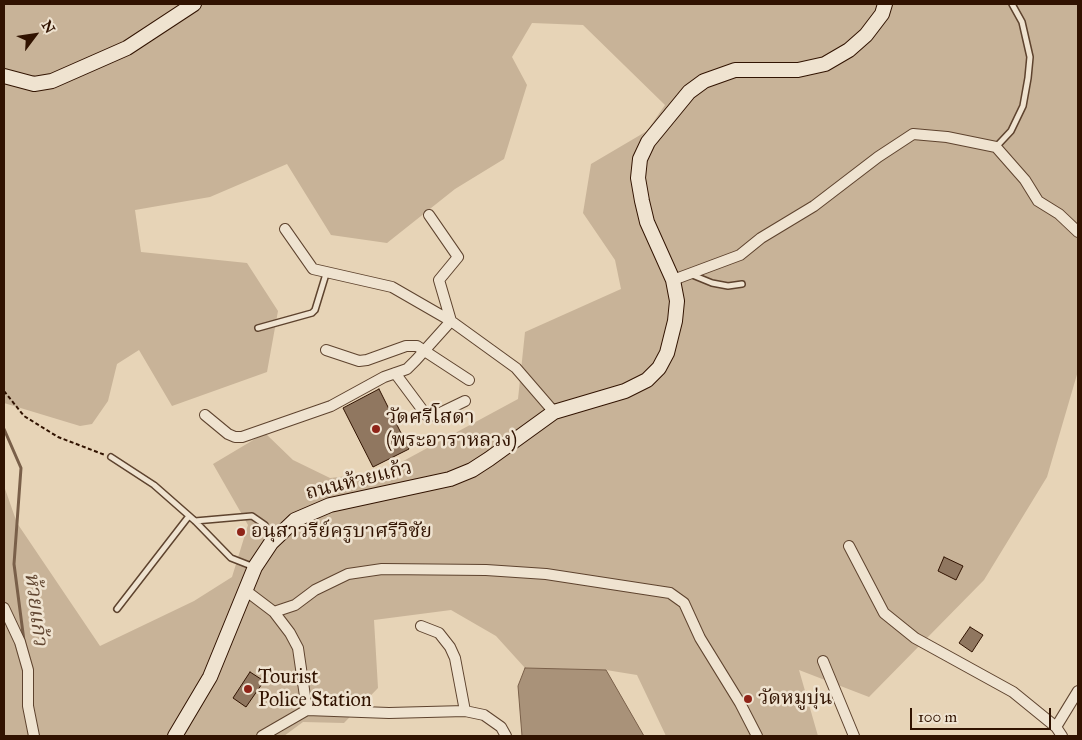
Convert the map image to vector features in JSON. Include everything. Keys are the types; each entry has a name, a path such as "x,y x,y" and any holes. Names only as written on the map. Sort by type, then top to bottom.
{"main road":[{"path":"4,76 34,84 52,81 127,48 194,4"},
{"name":"ถนนห้วยแก้ว","path":"175,736 210,677 255,567 271,543 295,520 330,505 450,479 472,470 554,412 625,391 647,380 658,368 667,353 675,321 677,301 673,280 647,222 642,201 638,178 640,158 648,142 689,92 704,81 735,70 798,70 825,64 849,50 866,35 882,14 885,4"}],"street":[{"path":"673,280 740,255 761,238 814,206 878,156 913,134 947,137 996,147 1025,180 1038,201 1058,214 1078,232"},
{"path":"429,214 457,254 457,259 439,280 451,321"},
{"path":"285,229 313,270 392,287 451,321 516,368 554,412"},
{"path":"205,416 228,434 242,437 330,406 377,380 407,369 451,321"},
{"path":"326,350 359,361 376,358 409,345 426,349 469,380"},
{"path":"396,373 427,416 436,415 464,401"},
{"path":"850,546 884,613 914,638 1013,692 1056,727 1062,736"},
{"path":"274,612 295,605 315,590 348,574 382,569 486,570 537,574 670,593 684,603 700,638 740,703 756,736"},
{"path":"245,590 274,612 298,648 307,710"},
{"path":"4,608 20,642 28,670 28,706 34,736"},
{"path":"421,626 439,633 450,647 455,658 465,710"},
{"path":"822,661 854,736"},
{"path":"1056,727 1078,691"},
{"path":"262,736 307,710 389,713 465,710 484,715 501,727 506,736"}],"lane":[{"path":"996,147 1011,132 1023,106 1028,78 1030,57 1022,22 1012,4"},
{"path":"258,328 312,313 315,310 326,274"},
{"path":"689,274 712,283 728,286 742,284"},
{"path":"111,457 154,485 195,521 231,558 255,567"},
{"path":"117,609 189,516"},
{"path":"195,521 252,516 265,525 271,543"}],"path":[{"path":"4,391 24,416 49,432 111,457"}],"shaded area":[{"path":"4,4 1078,4 1078,371 1047,477 984,580 869,697 799,670 818,736 666,736 637,675 606,670 525,668 496,636 451,610 374,620 378,688 344,723 303,722 284,736 4,736 4,486 17,523 100,646 194,601 232,577 248,525 213,464 265,433 293,460 330,478 383,472 518,399 525,332 621,289 615,260 583,213 591,164 647,131 665,105 583,25 532,23 512,57 527,85 504,159 455,189 387,243 331,235 287,164 210,197 135,210 141,252 247,263 278,311 267,372 172,406 139,350 117,364 108,401 92,424 80,426 4,403"},
{"path":"525,668 606,670 644,736 522,736 518,686"}],"building":[{"name":"วัดศรีโสดา (พระอาราหลวง)","path":"379,389 409,449 373,467 343,408"},
{"path":"944,557 963,566 956,580 938,571"},
{"path":"970,627 983,635 972,652 959,643"},
{"name":"Tourist Police Station","path":"250,672 264,681 246,707 233,698"}],"waterway":[{"name":"ห้วยแก้ว","path":"4,429 21,468 14,564 24,641"}],"place":[{"name":"วัดศรีโสดา (พระอาราหลวง)","path":"376,429"},
{"name":"อนุสาวรีย์ครูบาศรีวิชัย","path":"241,532"},
{"name":"Tourist Police Station","path":"248,689"},
{"name":"วัดหมูบุ่น","path":"748,699"}]}
